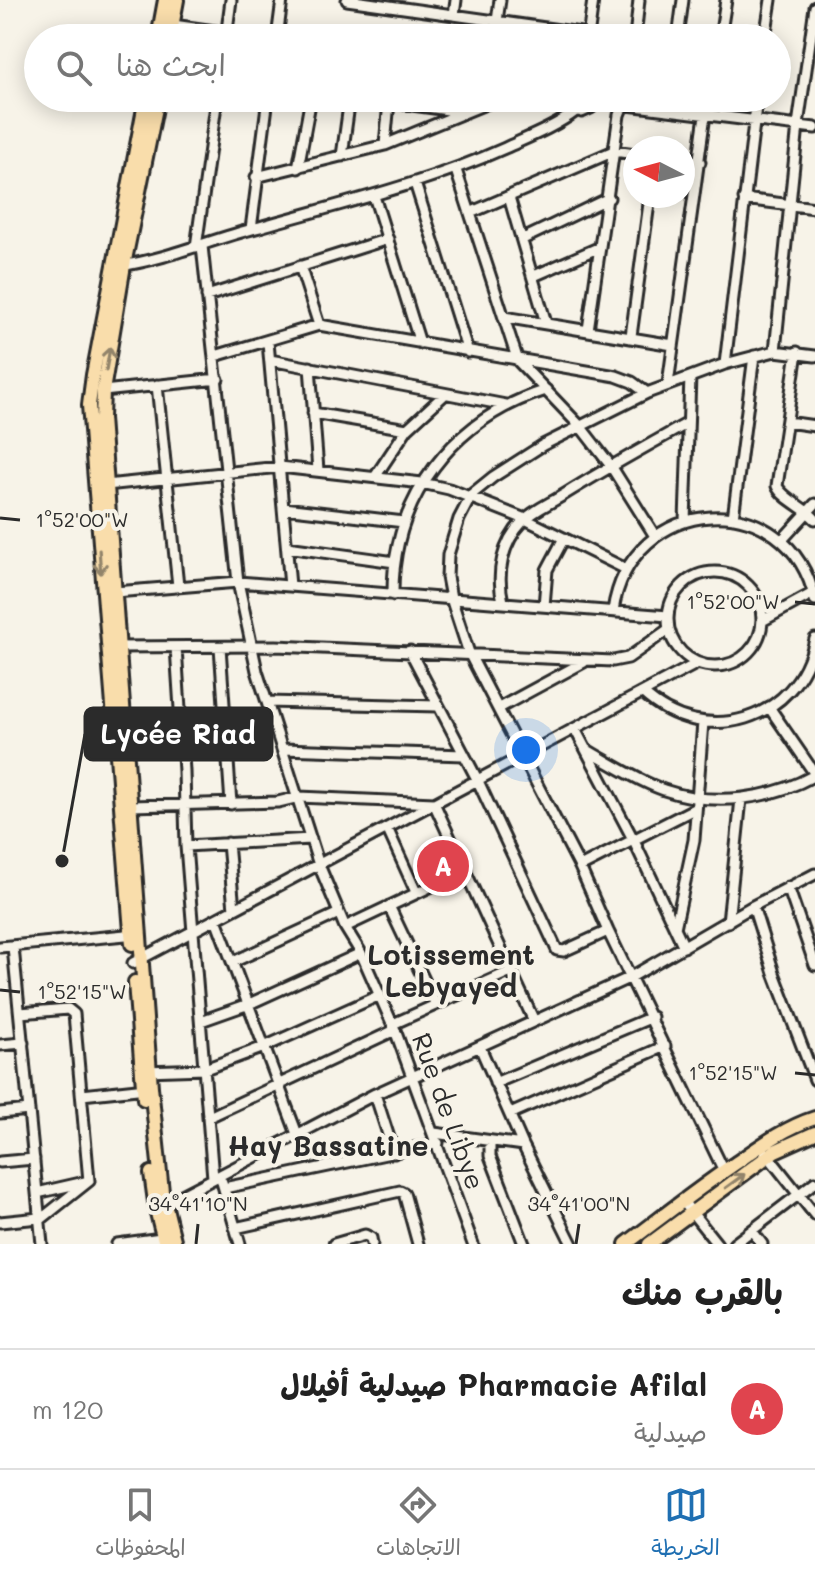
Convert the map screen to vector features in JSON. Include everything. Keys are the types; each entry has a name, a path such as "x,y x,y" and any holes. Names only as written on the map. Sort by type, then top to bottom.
{"main road":[{"path":"161,24 165,0"},
{"path":"173,24 177,0"},
{"path":"135,934 131,806 112,647 115,592 102,418 119,266 144,112"},
{"path":"155,112 89,405 112,647 147,1088 160,1206 169,1241"},
{"path":"654,1243 787,1129 815,1118"},
{"path":"626,1244 724,1171 764,1151 815,1133"}],"street":[{"path":"228,24 231,0"},
{"path":"279,24 282,0"},
{"path":"347,0 414,5 454,15 515,24"},
{"path":"454,15 456,0"},
{"path":"497,21 500,0"},
{"path":"590,24 593,0"},
{"path":"636,24 639,0"},
{"path":"680,24 683,0"},
{"path":"722,24 726,0"},
{"path":"767,24 771,0"},
{"path":"775,351 798,125 810,79 815,7"},
{"name":"Rue de Libye","path":"215,112 199,247 218,379 238,582 251,646 319,865 345,927 361,953 394,1027 473,1244"},
{"path":"251,229 266,112"},
{"path":"298,168 308,112"},
{"path":"342,156 348,112"},
{"path":"385,145 388,112"},
{"path":"459,112 466,113"},
{"path":"119,266 199,247 456,170 535,134 574,112"},
{"path":"588,330 620,112"},
{"path":"698,112 815,128"},
{"path":"725,364 755,112"},
{"path":"256,177 385,145 466,113"},
{"path":"668,384 706,114"},
{"path":"470,213 614,151 623,152"},
{"path":"695,161 700,162"},
{"path":"456,170 518,361 580,426 611,466 655,536"},
{"path":"415,183 468,352"},
{"path":"374,196 420,343"},
{"path":"509,197 546,323"},
{"path":"523,239 609,198"},
{"path":"744,199 815,208"},
{"path":"631,336 648,208"},
{"path":"207,296 388,239"},
{"path":"534,276 600,247"},
{"path":"300,266 319,325"},
{"path":"504,317 673,345"},
{"path":"215,356 319,325 616,376 632,382 647,393"},
{"path":"268,342 290,586"},
{"path":"724,1171 580,867 469,653 455,618 451,598 447,572 449,548 470,498 482,485 580,426 668,384 725,364 775,351 815,356"},
{"path":"782,540 813,512 777,489 797,352"},
{"path":"733,518 754,356"},
{"path":"270,360 507,405"},
{"path":"310,367 318,470"},
{"path":"685,521 690,377"},
{"path":"103,391 218,379"},
{"path":"157,385 178,586"},
{"path":"393,595 395,562 404,522 422,483 455,442 475,424 507,405 546,390"},
{"path":"375,477 407,429 444,395"},
{"path":"313,413 407,429"},
{"path":"787,422 815,426"},
{"path":"503,602 500,581 503,557 510,540 525,519 688,423"},
{"path":"106,485 280,467 422,483 449,489 525,519 626,569"},
{"path":"284,508 404,522"},
{"path":"613,611 617,590 638,551 655,536 685,521 714,516 755,524 782,540 804,567 814,595 762,621"},
{"path":"544,606 547,570 564,538"},
{"path":"287,547 395,562"},
{"path":"720,572 740,579 752,590 762,621 755,644 738,660 715,667 696,664 677,648 669,629 668,616 674,596 684,583 698,575 720,572"},
{"path":"115,592 238,582 668,616"},
{"path":"112,647 251,646 469,653 584,661 628,658 669,629"},
{"path":"643,693 670,713 703,722 732,722 769,707 791,688 813,655 815,639"},
{"path":"176,647 186,846 209,1117 216,1177 224,1188 240,1244"},
{"path":"220,647 231,804"},
{"path":"410,651 477,779 557,950 564,951 608,931"},
{"path":"499,708 584,661"},
{"path":"137,961 696,664"},
{"path":"267,702 438,706"},
{"path":"580,867 696,803 741,799 780,791 815,774 769,707"},
{"path":"675,928 692,853 703,722"},
{"path":"575,729 633,839 684,947"},
{"path":"283,749 464,755"},
{"path":"587,750 696,803"},
{"path":"131,806 278,802 299,797 434,803"},
{"path":"728,922 741,799"},
{"path":"434,803 534,1021"},
{"path":"387,828 416,892"},
{"path":"186,846 311,839"},
{"path":"228,843 234,909"},
{"path":"345,927 466,870"},
{"path":"160,1206 375,1094 631,977 815,874"},
{"path":"788,887 815,965"},
{"path":"389,906 435,1003"},
{"path":"753,906 774,973 815,1080"},
{"path":"233,962 339,913"},
{"path":"216,919 297,1134"},
{"path":"0,947 135,934"},
{"path":"13,947 42,1244"},
{"path":"201,1021 249,1004 361,953"},
{"path":"209,1117 279,1086 435,1003 511,971"},
{"path":"146,1071 205,1069 264,1047 380,995"},
{"path":"20,1013 72,1010 89,1181"},
{"path":"495,1083 652,1017"},
{"path":"0,1045 23,1043"},
{"path":"510,1114 665,1046"},
{"path":"480,1047 523,1145 572,1244"},
{"path":"82,1095 147,1088"},
{"path":"375,1094 394,1153"},
{"path":"0,1113 29,1110"},
{"path":"224,1188 394,1153 436,1138 523,1145"},
{"path":"490,1141 492,1163 524,1244"},
{"path":"764,1151 815,1215"},
{"path":"0,1162 34,1159"},
{"path":"37,1193 89,1181"},
{"path":"0,1222 39,1219 89,1181"},
{"path":"734,1244 815,1182"},
{"path":"235,1228 400,1191 404,1193 418,1244"},
{"path":"682,1200 717,1244"},
{"path":"646,1229 654,1243"},
{"path":"752,1231 762,1244"},
{"path":"334,1244 368,1235 372,1244"},
{"path":"117,1244 169,1241"}],"place":[{"name":"Lycée Riad","path":"62,861"},
{"name":"Pharmacie Afilal صيدلية أفيلال","path":"443,866"}],"district":[{"name":"Lotissement Lebyayed","path":"451,970"},
{"name":"Hay Bassatine","path":"328,1145"}]}
